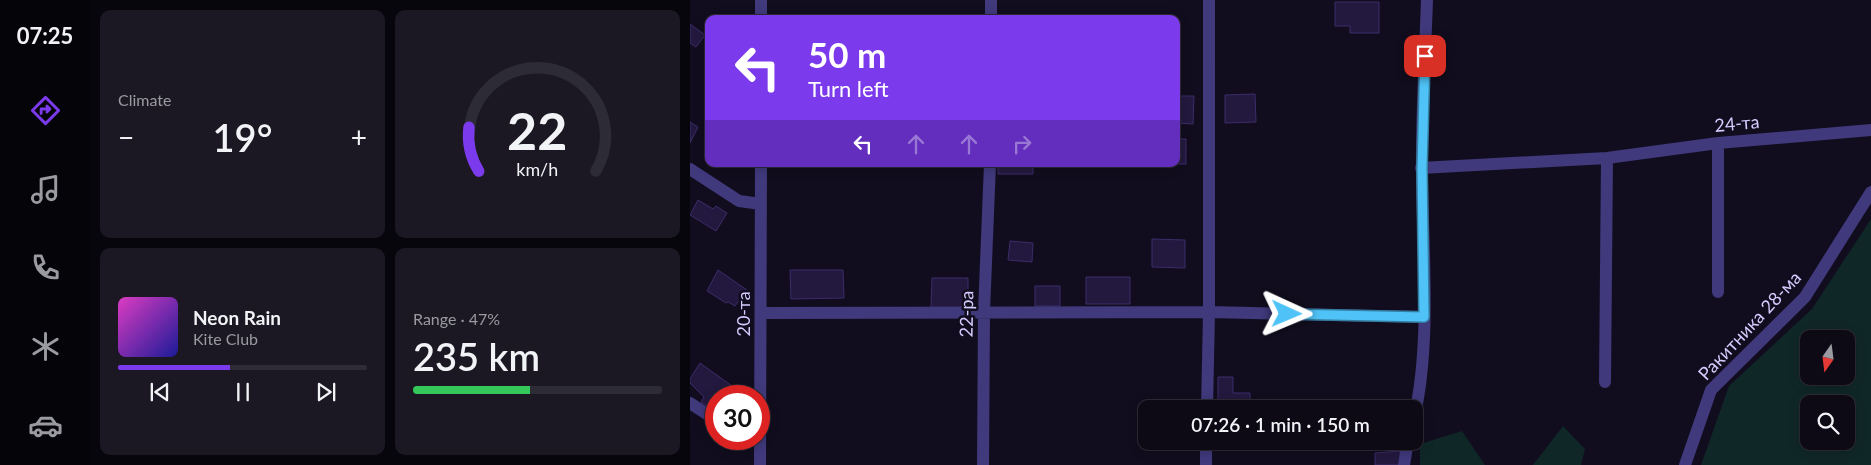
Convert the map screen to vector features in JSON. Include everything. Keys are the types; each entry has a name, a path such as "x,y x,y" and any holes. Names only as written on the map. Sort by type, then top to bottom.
{"street":[{"path":"761,0 761,15"},
{"path":"991,15 992,0"},
{"path":"1207,400 1209,0"},
{"path":"1418,400 1424,317 1422,168 1427,0"},
{"name":"24-та","path":"1422,168 1607,158 1718,143 1871,130"},
{"path":"1718,143 1718,292"},
{"path":"1605,382 1607,158"},
{"name":"20-та","path":"760,385 761,167"},
{"name":"22-ра","path":"983,465 984,312 990,167"},
{"path":"690,169 739,201 761,204"},
{"name":"Ракитника 28-ма","path":"1685,465 1711,390 1805,297 1871,192"},
{"path":"761,313 1209,312 1424,317"},
{"path":"690,403 705,413"},
{"name":"20-та","path":"760,450 760,465"},
{"path":"1206,450 1206,465"},
{"path":"1404,465 1406,450"}],"green space":[{"path":"1871,219 1871,465 1701,465 1729,386 1812,309"},
{"path":"1563,426 1585,449 1581,465 1533,465"},
{"path":"1462,431 1485,465 1420,465 1420,450 1423,450 1423,443"}],"building":[{"path":"1335,2 1379,2 1379,33 1350,33 1350,26 1335,26"},
{"path":"690,24 705,35 696,47 690,43"},
{"path":"1255,94 1256,122 1225,123 1225,95"},
{"path":"1180,96 1194,96 1193,124 1180,123"},
{"path":"690,122 698,127 690,143"},
{"path":"1180,139 1186,139 1186,164 1180,164"},
{"path":"998,167 1033,167 1033,174 998,174"},
{"path":"698,200 713,209 716,206 727,213 716,231 690,215"},
{"path":"1152,239 1185,240 1185,268 1152,267"},
{"path":"1010,241 1033,243 1032,262 1008,260"},
{"path":"718,270 747,290 735,306 728,302 726,303 707,291"},
{"path":"790,270 843,270 844,298 791,299"},
{"path":"1086,277 1130,277 1130,304 1086,304"},
{"path":"932,278 968,278 968,309 931,308"},
{"path":"1035,286 1060,286 1060,306 1035,306"},
{"path":"700,363 731,385 705,385 705,405 701,402 704,397 690,383 690,379"},
{"path":"1218,377 1233,377 1233,393 1250,393 1250,400 1218,400"},
{"path":"1400,451 1401,465 1375,465 1375,453"}],"route":[{"path":"1287,314 1424,317 1422,168 1425,56"}]}
